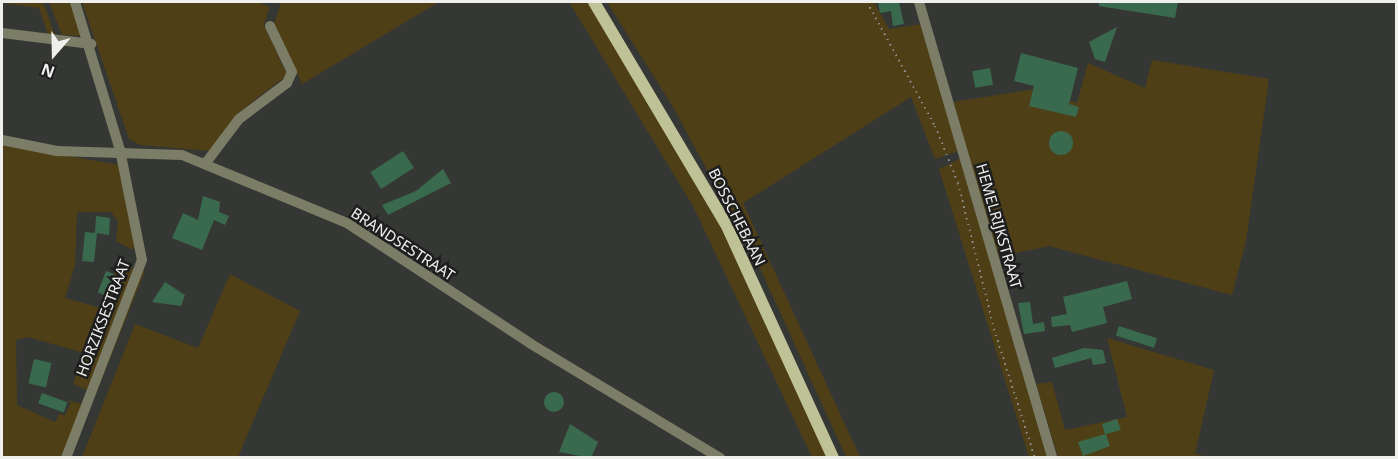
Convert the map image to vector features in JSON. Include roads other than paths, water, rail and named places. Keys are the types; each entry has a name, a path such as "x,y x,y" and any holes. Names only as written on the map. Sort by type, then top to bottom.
{"main road":[{"name":"BOSSCHEBAAN","path":"594,2 726,224 833,458"}],"street":[{"path":"75,2 91,44 120,150"},
{"name":"HEMELRIJKSTRAAT","path":"919,2 1052,458"},
{"path":"205,164 239,119 287,82 292,72 270,26"},
{"path":"2,33 91,44"},
{"name":"BRANDSESTRAAT","path":"2,140 57,151 162,151 205,164 347,223 531,344 720,458"},
{"name":"HORZIKSESTRAAT","path":"66,458 142,260 120,150"}]}
